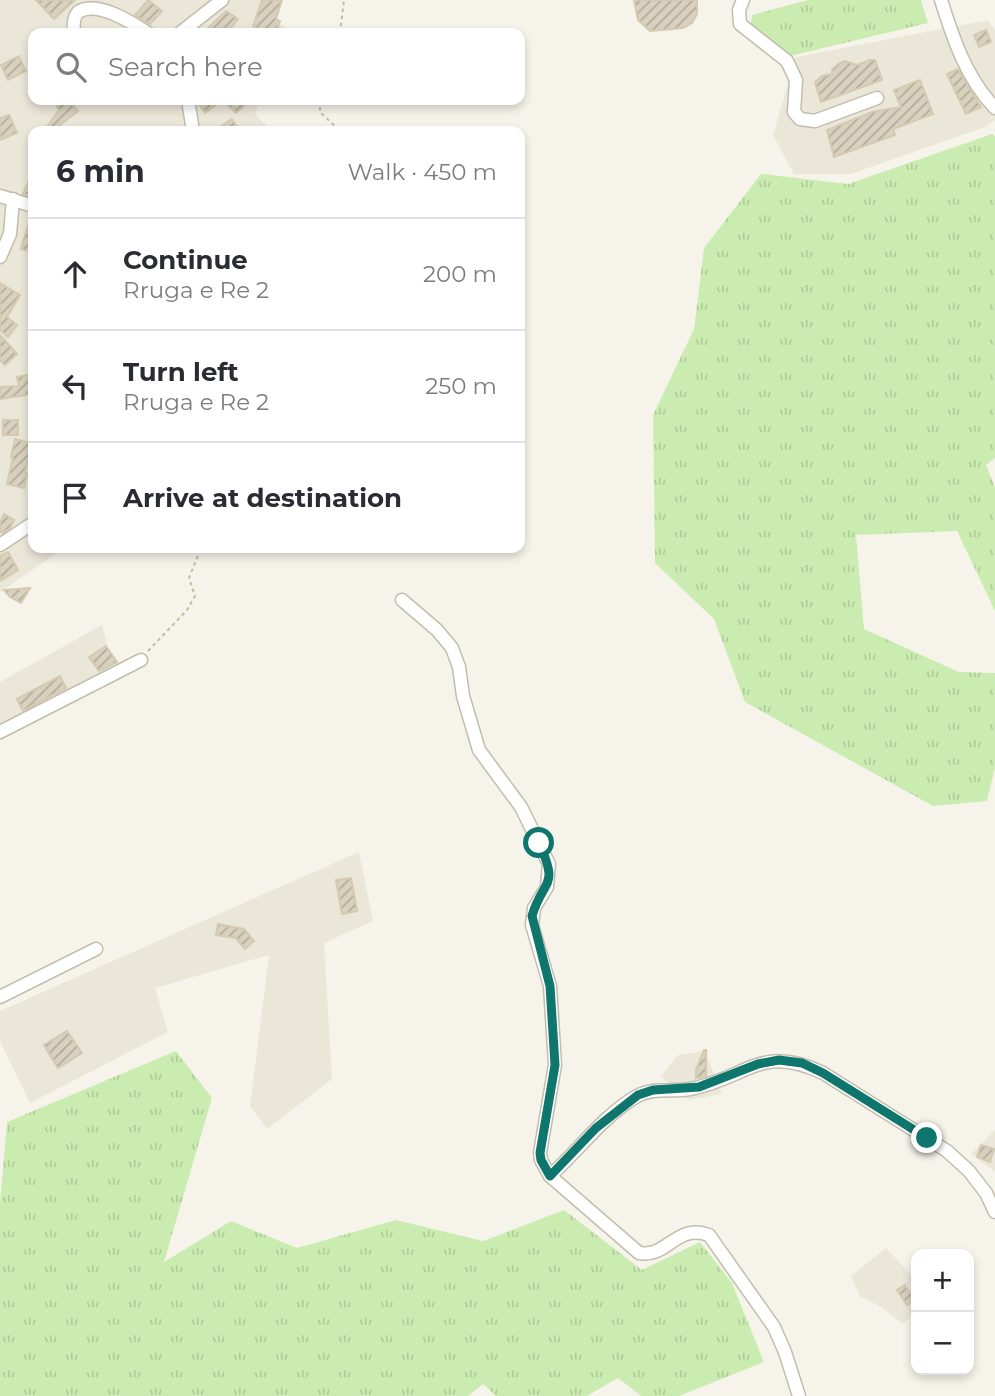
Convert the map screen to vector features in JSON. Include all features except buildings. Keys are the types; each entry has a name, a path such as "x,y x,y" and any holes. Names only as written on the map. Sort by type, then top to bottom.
{"street":[{"path":"743,0 739,10 740,24 787,61 796,80 794,112 800,119 815,121 877,97"},
{"path":"941,0 961,55 975,83 995,108"},
{"path":"186,28 216,2"},
{"path":"74,28 75,16 82,8 96,4 108,8 140,28"},
{"path":"189,105 192,126"},
{"path":"0,257 10,233 6,197 28,204"},
{"path":"0,545 28,526"},
{"path":"401,600 437,630 452,648 459,667 472,733 479,750 525,814 549,864 547,887 532,916 548,975 555,1065 541,1160 550,1176 639,1253 648,1255 685,1233 698,1231 709,1236 774,1326 799,1396"},
{"path":"0,732 141,660"},
{"path":"0,997 96,949"},
{"path":"550,1176 596,1128 638,1095 653,1090 699,1087 758,1064 779,1060 802,1063 823,1073 947,1151 969,1171 986,1193 995,1212"}],"path":[{"path":"341,28 344,0"},
{"path":"320,105 320,112 335,126"},
{"path":"141,660 187,610 195,596 188,578 199,553"}],"shaded area":[{"path":"0,0 278,0 273,20 287,28 28,28 28,105 258,105 255,114 267,126 28,126 28,553 57,553 0,592"},
{"path":"988,20 995,30 995,120 985,127 851,174 794,174 773,135 796,57"},
{"path":"102,625 114,672 0,731 0,682"},
{"path":"359,852 373,921 324,943 332,1079 267,1129 250,1106 269,955 155,988 168,1032 30,1103 0,1041 0,1011"},
{"path":"705,1051 722,1094 688,1100 661,1076 678,1055"},
{"path":"995,1130 995,1172 971,1154"},
{"path":"886,1248 911,1275 911,1316 903,1324 881,1307 860,1296 851,1276"}],"green space":[{"path":"808,0 921,0 928,23 773,60 749,40 752,15"},
{"path":"992,134 995,136 995,458 986,465 995,487 995,611 957,531 856,535 864,629 959,672 995,673 995,767 987,801 933,806 745,702 714,619 655,563 653,415 694,329 704,248 761,174 848,184"},
{"path":"176,1051 212,1098 164,1262 231,1221 297,1248 396,1220 483,1241 564,1210 642,1270 700,1242 732,1283 764,1362 679,1396 641,1396 618,1378 587,1396 496,1396 483,1384 468,1396 0,1396 0,1203 7,1122"}],"route":[{"path":"539,843 549,864 550,876 532,916 550,986 555,1065 540,1153 550,1176 596,1128 638,1095 653,1090 699,1087 758,1064 779,1060 802,1063 823,1073 927,1138"}]}
